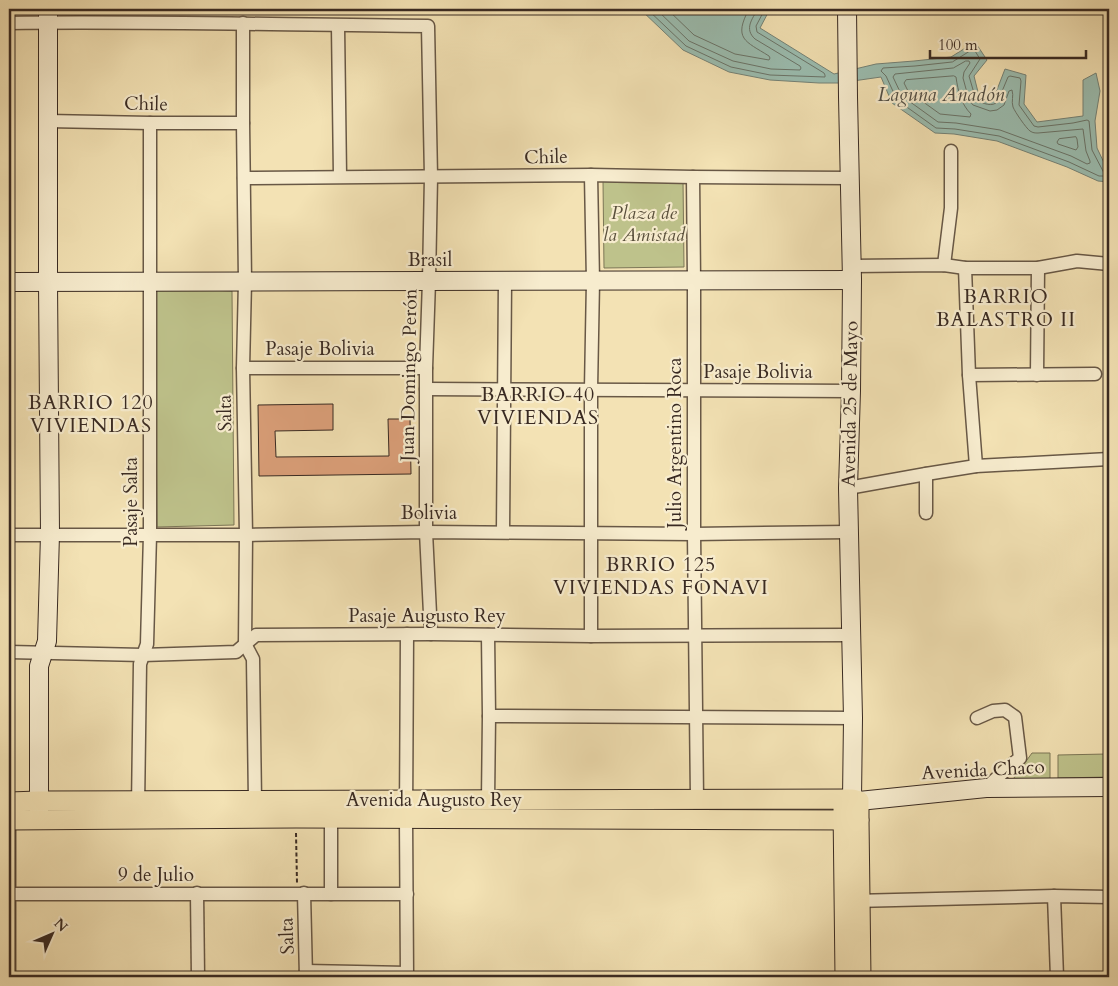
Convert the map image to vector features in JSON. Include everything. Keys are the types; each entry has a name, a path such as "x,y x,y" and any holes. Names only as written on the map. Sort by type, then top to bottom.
{"main road":[{"name":"Avenida Augusto Rey","path":"9,820 39,810 139,801 697,800 851,808"},
{"name":"Avenida Augusto Rey","path":"9,802 39,810 138,820 406,819 851,808"},
{"name":"Avenida 25 de Mayo","path":"845,977 852,901 851,808"},
{"name":"Avenida 25 de Mayo","path":"852,901 862,977"}],"street":[{"name":"Avenida 25 de Mayo","path":"847,9 852,273 848,488 853,718 851,808"},
{"path":"9,23 48,16 338,26 340,176"},
{"path":"39,810 39,666 47,641 50,534 48,16"},
{"name":"Salta","path":"244,24 245,281 243,368 246,644 253,659 255,801"},
{"name":"Juan Domingo Perón","path":"338,26 428,26 430,177 426,368 426,532 431,634"},
{"name":"Chile","path":"48,121 243,123"},
{"name":"Pasaje Salta","path":"138,820 140,664 147,644 150,534 150,123"},
{"path":"944,264 951,208 951,151"},
{"path":"591,636 592,175"},
{"name":"Chile","path":"244,178 592,175 849,178"},
{"name":"Julio Argentino Roca","path":"692,177 697,800"},
{"path":"852,273 944,264 965,268 1038,268 1077,261 1109,264"},
{"path":"965,268 969,375 976,466"},
{"path":"1037,375 1038,268"},
{"name":"Brasil","path":"9,282 694,281 852,273"},
{"path":"503,532 505,281"},
{"name":"Pasaje Bolivia","path":"243,368 426,368"},
{"path":"969,375 1095,374"},
{"name":"Pasaje Bolivia","path":"426,389 851,391"},
{"path":"848,488 976,466 1109,459"},
{"path":"926,474 926,513"},
{"name":"Bolivia","path":"9,535 246,535 426,532 694,534 849,532"},
{"path":"306,974 407,975 407,634"},
{"name":"Pasaje Augusto Rey","path":"9,652 144,655 236,652 256,635 851,635"},
{"path":"488,635 488,800"},
{"path":"976,718 993,711 1005,710 1015,717 1020,758 986,788"},
{"path":"489,716 853,718"},
{"name":"Avenida Chaco","path":"851,808 986,788 1109,787"},
{"path":"9,802 9,977"},
{"path":"331,818 331,894"},
{"path":"198,893 198,977"},
{"name":"Salta","path":"304,893 306,974"},
{"name":"9 de Julio","path":"9,894 407,894"},
{"path":"1054,896 1057,977"},
{"path":"852,901 1109,896"}],"path":[{"path":"296,818 297,885 304,893"}],"green space":[{"path":"345,9 620,9 622,12"},
{"name":"Plaza de la Amistad","path":"683,180 684,267 604,268 603,181"},
{"path":"155,288 232,291 234,525 157,527"},
{"path":"1032,753 1050,753 1050,782 1011,782"},
{"path":"1107,754 1108,777 1058,778 1058,755"}],"water":[{"name":"Laguna Anadón","path":"640,9 770,9 760,28 834,74 876,64 951,57 975,42 987,60 974,76 979,96 993,100 1005,69 1026,75 1024,104 1037,122 1083,116 1083,80 1096,73 1100,91 1095,121 1097,148 1107,169 1109,169 1109,182 1098,181 1067,167 997,141 935,133 892,103 881,77 839,83 819,83 770,80 729,72 683,50"}],"building":[{"path":"333,404 333,430 275,431 276,457 389,456 388,419 410,419 411,474 259,476 258,405"}],"district":[{"name":"BARRIO BALASTRO II","path":"1006,308"},
{"name":"BARRIO 40 VIVIENDAS","path":"538,406"},
{"name":"BARRIO 120 VIVIENDAS","path":"91,414"},
{"name":"BRRIO 125 VIVIENDAS FONAVI","path":"661,576"}]}
